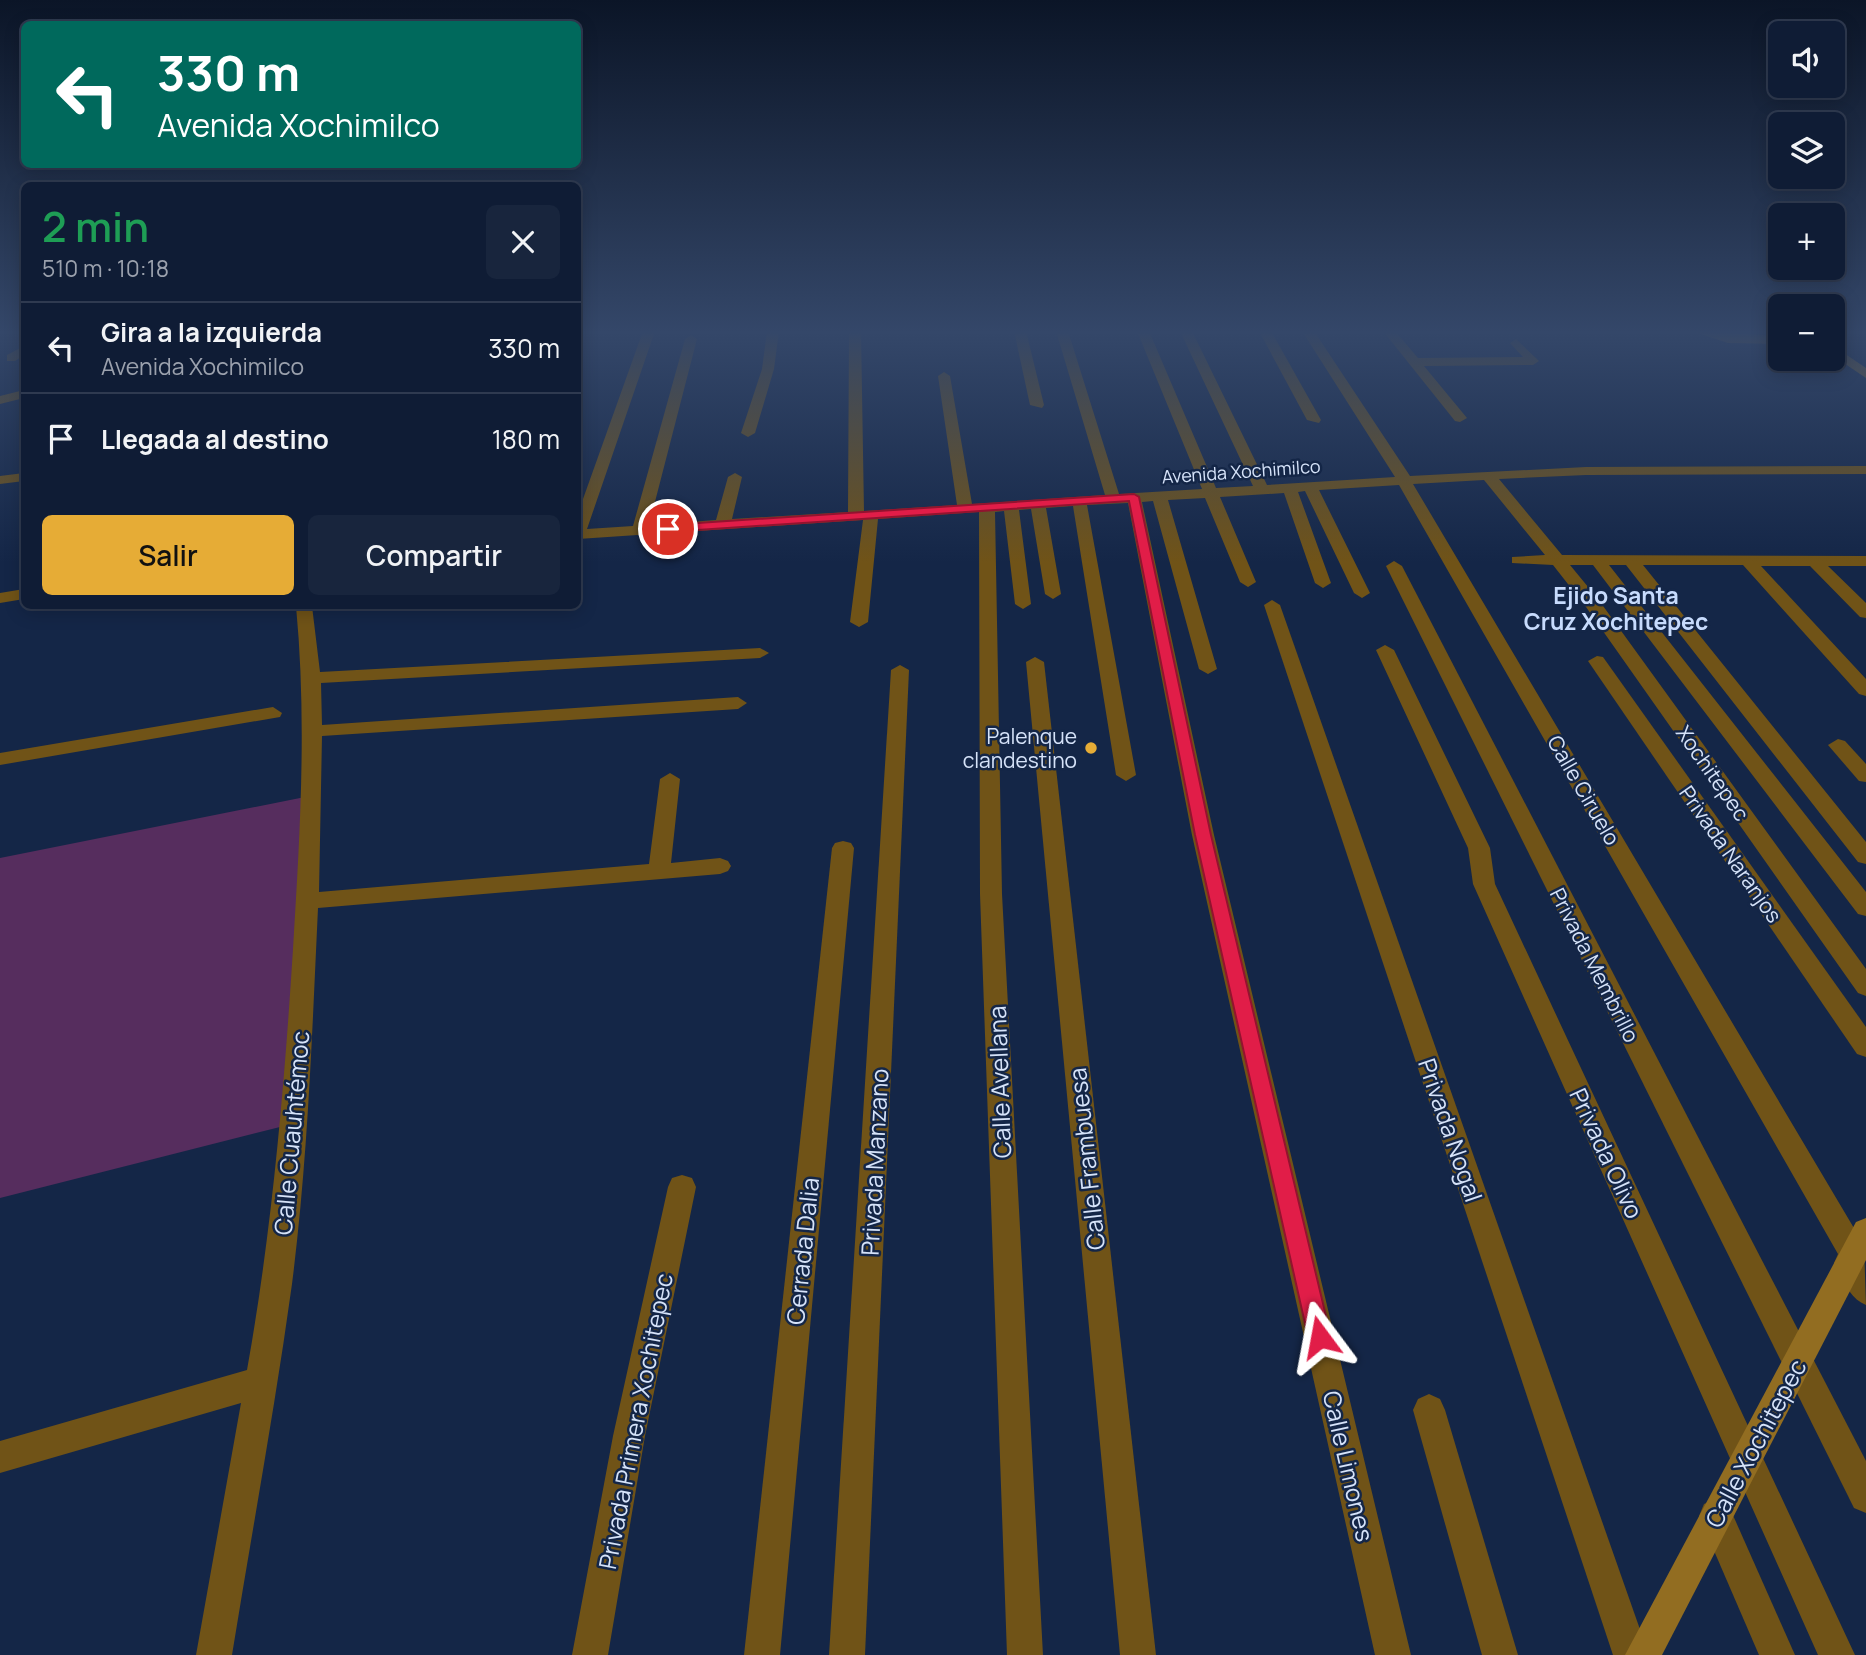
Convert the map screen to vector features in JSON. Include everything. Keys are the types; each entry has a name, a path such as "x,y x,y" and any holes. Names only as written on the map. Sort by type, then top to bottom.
{"street":[{"path":"581,524 622,408"},
{"path":"640,530 673,408"},
{"path":"748,433 756,408"},
{"path":"858,408 863,517 859,622"},
{"path":"955,408 1023,604"},
{"name":"Calle Limones","path":"1090,408 1123,498 1393,1655"},
{"path":"1176,408 1248,582"},
{"path":"1223,408 1262,489"},
{"path":"1308,408 1314,420"},
{"name":"Calle Ciruelo","path":"1359,408 1402,472 1402,480 1856,1249 1866,1292"},
{"path":"1452,408 1460,418"},
{"name":"Avenida Xochimilco","path":"581,533 863,517 1079,500 1488,475 1586,471 1866,470"},
{"name":"Xochitepec","path":"1488,475 1559,560 1866,987"},
{"path":"0,480 21,477"},
{"path":"723,525 735,477"},
{"path":"1310,486 1362,593"},
{"path":"1289,488 1323,583"},
{"path":"1159,495 1208,669"},
{"path":"1079,500 1126,775"},
{"path":"1038,504 1053,594"},
{"name":"Calle Avellana","path":"988,508 991,894 1025,1655"},
{"path":"1518,560 1866,561"},
{"path":"1597,560 1866,908"},
{"path":"1630,560 1866,857"},
{"path":"1747,561 1866,690"},
{"path":"1814,561 1866,613"},
{"name":"Privada Membrillo","path":"1394,566 1866,1496"},
{"path":"0,598 21,594"},
{"name":"Privada Nogal","path":"1272,605 1631,1655"},
{"name":"Calle Cuauhtémoc","path":"214,1655 277,1283 295,1122 309,901 313,731 312,678 304,609"},
{"name":"Privada Olivo","path":"1385,650 1479,848 1484,884 1489,896 1837,1655"},
{"path":"312,678 760,653"},
{"name":"Privada Naranjos","path":"1597,661 1866,1047"},
{"name":"Calle Frambuesa","path":"1034,662 1138,1655"},
{"name":"Privada Manzano","path":"847,1655 900,670"},
{"path":"313,731 738,703"},
{"path":"0,759 273,713"},
{"path":"1838,745 1866,776"},
{"path":"659,870 670,779"},
{"name":"Cerrada Dalia","path":"762,1655 843,848"},
{"path":"309,901 720,866"},
{"name":"Privada Primera Xochitepec","path":"590,1655 629,1436 682,1187"},
{"name":"Calle Xochitepec","path":"1643,1655 1856,1249"},
{"path":"0,1457 262,1381"},
{"path":"1430,1410 1500,1655"},
{"path":"1716,1516 1777,1655"}],"shaded area":[{"path":"310,796 288,1125 0,1198 0,858"}],"place":[{"name":"Palenque clandestino","path":"1091,748"}],"district":[{"name":"Ejido Santa Cruz Xochitepec","path":"1616,608"}],"route":[{"path":"668,529 1134,497 1203,835 1320,1337"}]}
